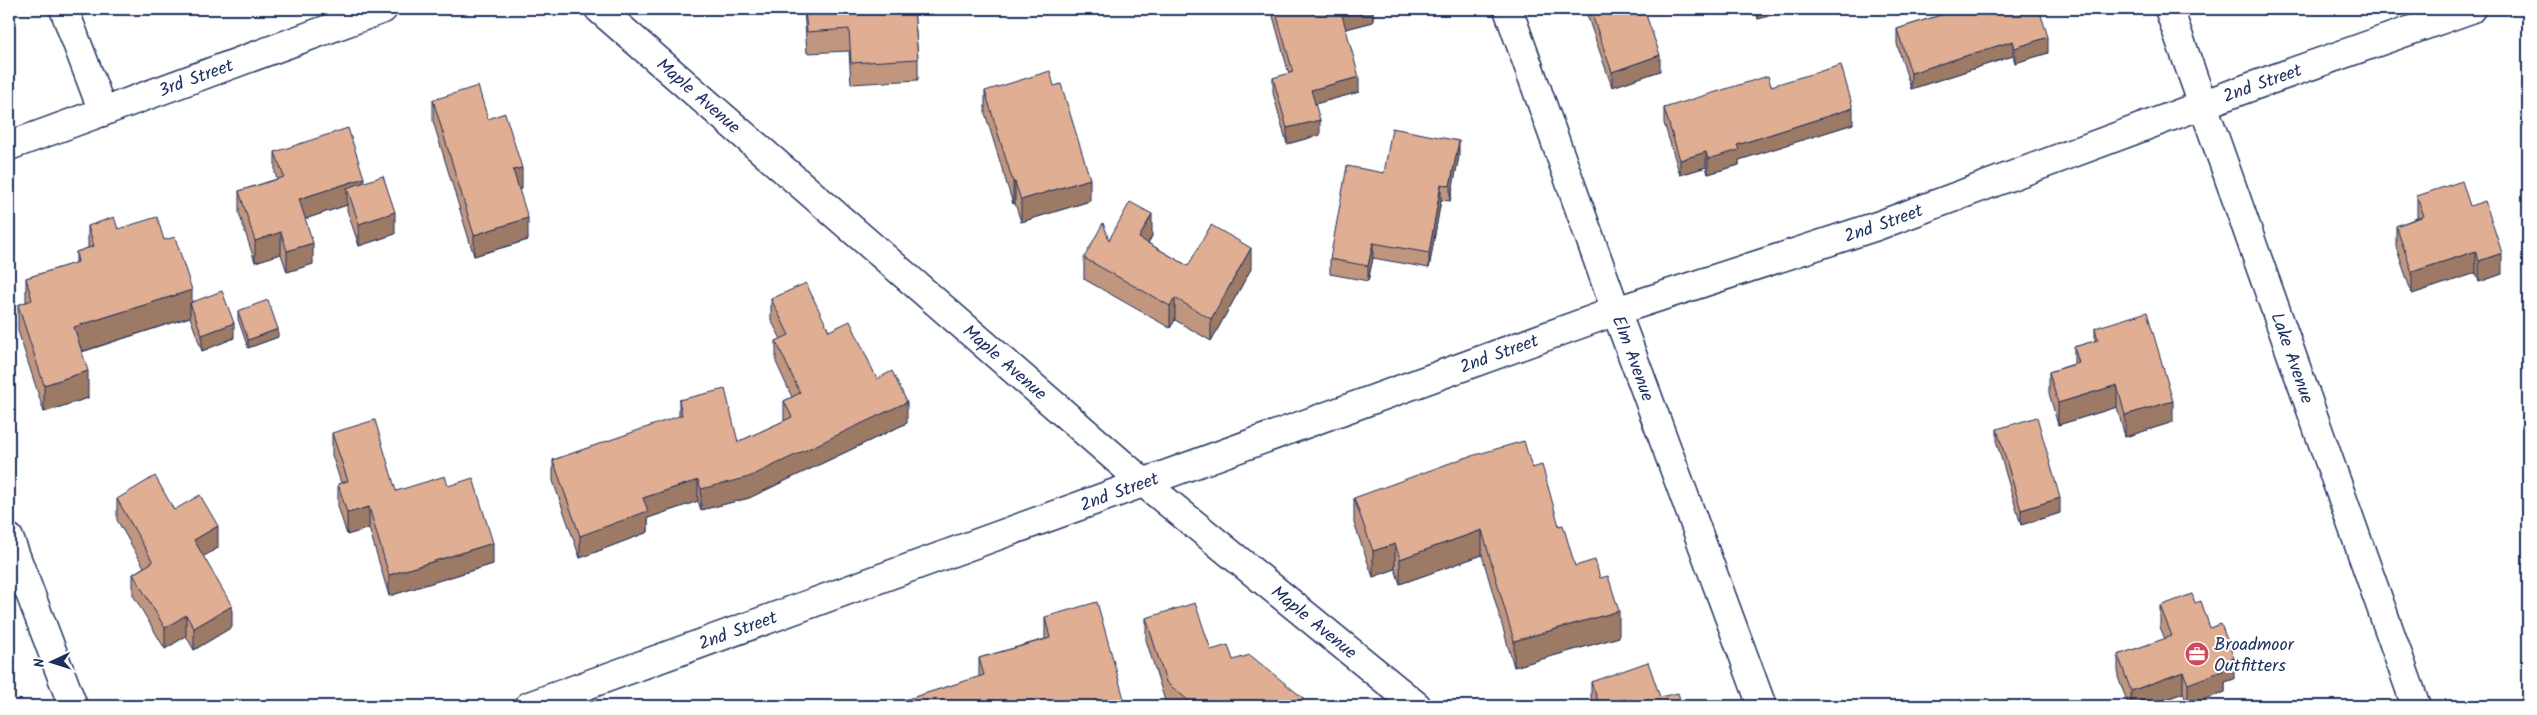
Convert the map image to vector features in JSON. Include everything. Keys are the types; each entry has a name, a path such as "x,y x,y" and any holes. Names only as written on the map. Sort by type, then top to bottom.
{"street":[{"path":"64,9 103,112"},
{"name":"3rd Street","path":"9,146 383,9"},
{"name":"Maple Avenue","path":"600,9 1144,483 1417,706"},
{"name":"Elm Avenue","path":"1508,9 1616,311 1762,706"},
{"name":"Lake Avenue","path":"2169,9 2416,706"},
{"name":"2nd Street","path":"530,706 1616,311 1877,226 2471,9"},
{"path":"9,538 73,706"}],"building":[{"path":"805,9 914,9 918,59 851,63 849,29 807,32"},
{"path":"1275,9 1364,9 1342,15 1359,77 1311,90 1320,120 1287,128 1273,78 1293,72"},
{"path":"1590,9 1644,9 1660,55 1612,72"},
{"path":"1959,9 2039,9 2048,37 2015,48 2013,41 1911,73 1897,29"},
{"path":"1841,65 1853,108 1737,145 1739,150 1708,159 1706,152 1680,160 1664,108 1768,76 1771,86"},
{"path":"1050,71 1054,86 1061,84 1090,179 1021,200 1015,182 1013,182 985,91"},
{"path":"478,86 488,119 505,113 522,168 513,170 528,218 474,235 433,100"},
{"path":"348,128 364,178 299,199 313,243 287,251 281,232 255,241 239,191 284,177 275,152"},
{"path":"1392,128 1459,141 1450,186 1441,184 1429,253 1373,243 1368,266 1330,259 1347,166 1384,173"},
{"path":"383,176 395,212 359,224 347,188"},
{"path":"2462,181 2470,206 2485,201 2502,253 2479,261 2476,251 2412,272 2396,226 2424,216 2417,196"},
{"path":"1130,202 1152,214 1139,238 1188,266 1211,225 1251,248 1211,319 1175,298 1170,306 1084,258 1103,223 1109,240"},
{"path":"114,217 118,229 157,217 164,240 175,237 192,290 74,327 88,371 44,385 18,305 32,300 26,278 78,262 76,252 94,246 88,226"},
{"path":"806,283 829,331 850,321 877,379 892,371 907,402 749,477 701,489 698,480 643,498 648,511 580,536 553,460 682,415 679,400 725,389 738,442 792,417 784,401 800,393 776,341 789,335 771,299"},
{"path":"222,291 234,323 202,335 190,303"},
{"path":"268,300 278,329 248,340 238,311"},
{"path":"2147,312 2173,401 2125,415 2117,385 2058,403 2049,372 2079,363 2074,347 2098,340 2095,328"},
{"path":"2037,417 2060,498 2021,510 1997,429"},
{"path":"375,420 396,491 445,476 448,486 473,478 493,543 389,575 369,507 347,513 338,484 348,481 332,433"},
{"path":"1524,441 1532,468 1542,465 1559,526 1563,525 1575,566 1595,560 1600,578 1608,576 1619,611 1514,641 1482,530 1400,559 1395,544 1373,551 1354,498 1461,459"},
{"path":"155,476 174,510 200,495 218,526 194,540 232,606 194,628 186,615 165,628 133,574 153,562 117,499"},
{"path":"2192,594 2195,603 2201,601 2210,628 2221,624 2234,658 2222,662 2225,670 2188,684 2183,672 2131,691 2118,655 2172,636 2160,606"},
{"path":"1097,602 1126,706 893,706 892,704 984,675 979,658 1050,638 1045,617"},
{"path":"1195,603 1211,650 1228,645 1233,660 1250,655 1303,698 1296,706 1195,706 1166,682 1146,618"},
{"path":"1648,662 1660,697 1678,693 1682,706 1627,706 1625,699 1600,706 1591,682"}],"place":[{"name":"Broadmoor Outfitters","path":"2197,654"}]}
